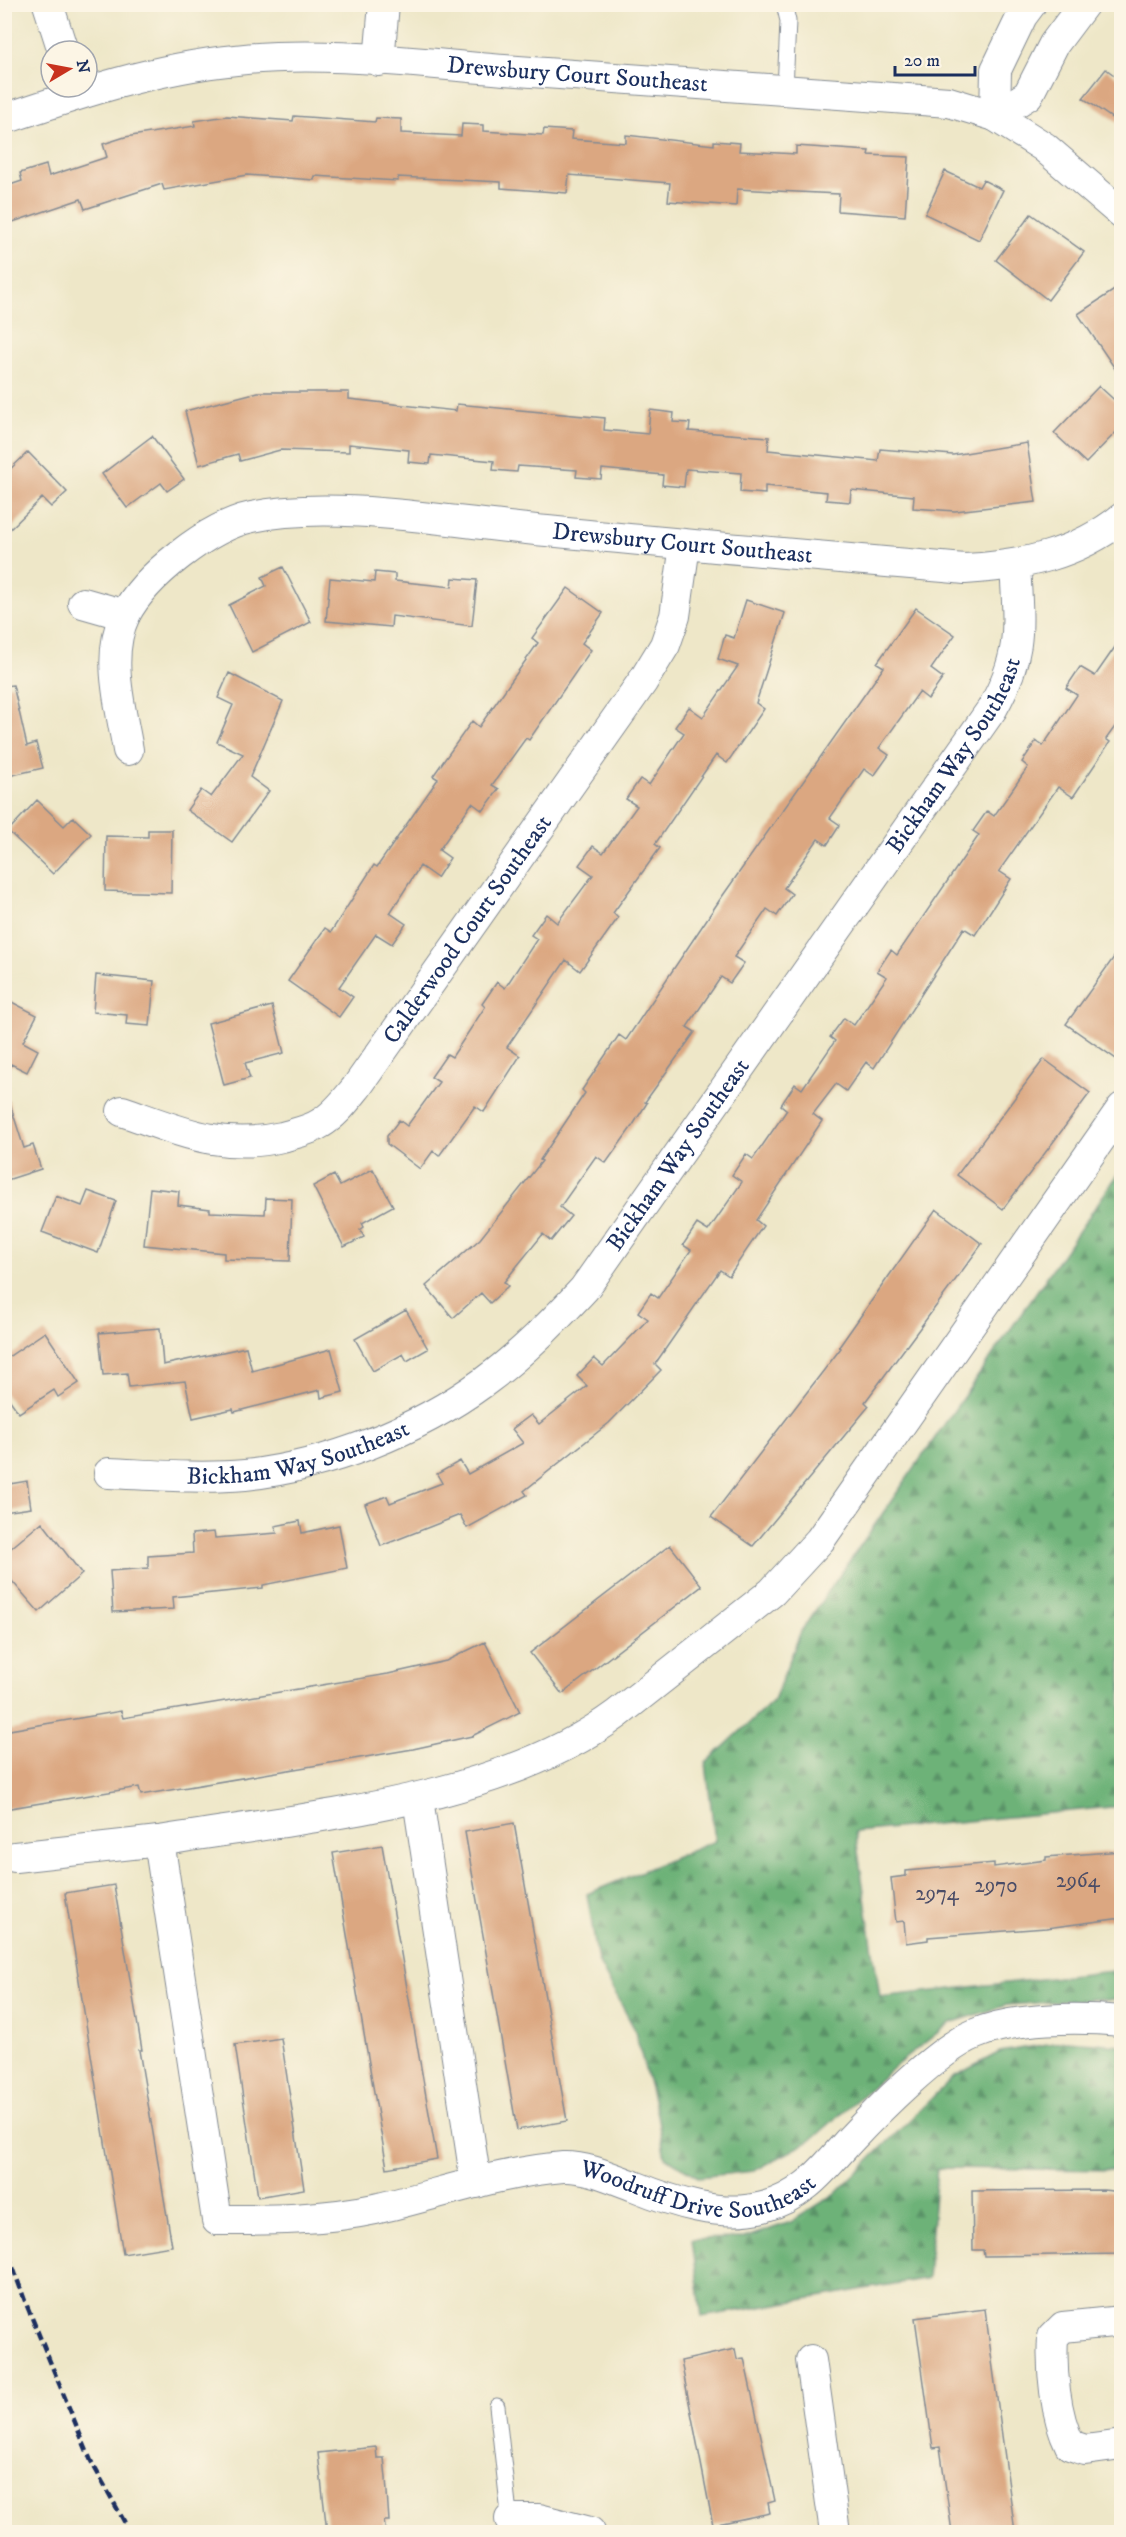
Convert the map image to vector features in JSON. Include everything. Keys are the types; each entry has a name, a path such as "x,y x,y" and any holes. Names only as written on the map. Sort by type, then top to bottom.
{"street":[{"path":"48,4 59,39"},
{"path":"379,61 384,4"},
{"path":"995,116 996,70 1022,16 1031,4"},
{"path":"995,116 1028,95 1054,44 1084,4"},
{"name":"Drewsbury Court Southeast","path":"99,85 163,71 238,59 280,56 379,61 949,102 995,116 1044,147 1122,214"},
{"name":"Drewsbury Court Southeast","path":"4,120 56,99"},
{"name":"Drewsbury Court Southeast","path":"128,750 117,681 116,645 125,615 143,588 204,538 249,518 287,511 369,513 685,545 965,568 1016,564 1049,558 1076,547 1122,518"},
{"name":"Calderwood Court Southeast","path":"122,1111 190,1134 242,1144 301,1132 321,1123 338,1108 356,1088 643,681 665,645 675,616 685,545"},
{"name":"Bickham Way Southeast","path":"109,1473 201,1478 247,1474 326,1458 359,1447 442,1408 483,1382 559,1316 584,1289 992,709 1007,683 1019,642 1016,564"},
{"path":"83,603 125,615"},
{"path":"15,1857 159,1841 418,1799 511,1768 593,1732 772,1592 797,1568 827,1531 1122,1108"},
{"path":"418,1799 476,2183"},
{"name":"Woodruff Drive Southeast","path":"159,1841 218,2220 274,2220 373,2209 476,2183 565,2167 603,2174 636,2188 703,2209 761,2208 786,2200 808,2186 886,2104 939,2057 975,2034 1020,2024 1086,2018 1122,2020"},
{"path":"1122,2321 1063,2327 1053,2337 1052,2353 1062,2429 1070,2445 1085,2450 1122,2445"},
{"path":"811,2360 835,2532"},
{"path":"511,2526 539,2519 590,2532"}],"lane":[{"path":"785,90 788,7"},
{"path":"497,2406 511,2526"}],"green space":[{"path":"1121,1170 1121,1806 855,1832 880,1997 1121,1970 1121,2001 1091,1999 1007,2005 950,2023 894,2067 810,2141 754,2171 698,2177 665,2157 657,2114 634,2028 598,1961 587,1894 715,1841 706,1763 774,1700 801,1631"},
{"path":"1066,2041 1121,2045 1121,2170 937,2168 928,2278 702,2317 692,2239 744,2238 791,2222 835,2194 953,2077 1000,2052"}],"building":[{"path":"1106,69 1122,81 1122,125 1083,98"},
{"path":"227,116 293,121 294,116 375,122 376,118 401,119 401,133 461,136 462,124 483,125 483,131 543,135 544,129 572,131 571,139 626,143 626,135 714,145 714,141 740,143 739,151 796,154 796,146 869,151 868,155 909,157 905,216 838,211 839,194 737,189 736,206 668,201 670,183 569,175 567,193 501,188 501,182 398,177 398,181 315,176 314,180 247,175 164,190 162,184 85,209 81,199 4,225 4,187 22,181 20,173 46,165 49,176 107,157 103,144 125,137 195,126 194,121"},
{"path":"945,171 979,187 983,180 1003,190 979,240 925,214"},
{"path":"1031,214 1084,252 1048,300 996,260"},
{"path":"1122,285 1122,379 1078,314"},
{"path":"1099,386 1122,407 1122,426 1086,463 1054,433"},
{"path":"258,392 349,392 349,399 456,411 457,404 605,418 604,430 648,434 650,410 674,413 673,422 690,423 689,431 769,437 768,450 878,461 880,449 953,455 1027,443 1036,502 955,511 913,508 914,496 851,490 850,502 826,500 827,492 765,486 765,494 740,492 741,473 686,469 684,487 662,485 663,475 602,469 601,479 576,477 577,470 518,466 517,472 493,470 494,461 431,455 430,464 408,462 409,450 349,444 349,452 280,450 240,461 238,454 199,465 185,411"},
{"path":"152,436 184,479 167,491 161,483 127,508 102,474"},
{"path":"28,452 67,492 51,507 42,498 4,535 4,475"},
{"path":"283,567 311,622 252,652 229,605 266,586 262,577"},
{"path":"375,572 395,574 395,581 452,587 453,578 477,580 472,626 392,616 391,627 326,621 330,578 374,582"},
{"path":"568,588 603,613 582,643 591,650 529,740 526,738 492,785 499,789 483,811 472,803 439,850 450,858 437,878 420,866 390,913 406,924 392,944 376,934 339,987 353,997 339,1017 288,981 325,928 331,932 374,865 377,867 438,779 433,776 472,721 479,727 538,643 532,638"},
{"path":"746,600 785,613 756,703 764,709 727,763 716,755 655,844 660,848 613,913 618,918 580,971 566,960 507,1047 520,1056 484,1112 475,1106 439,1156 433,1151 420,1169 387,1144 387,1136 399,1120 407,1126 439,1082 431,1077 447,1054 452,1057 485,1007 482,1004 497,982 505,988 537,939 531,935 546,914 557,923 593,875 579,865 593,846 603,853 637,806 626,799 640,779 649,785 684,733 675,727 689,707 703,717 738,666 718,659 725,635 734,638"},
{"path":"916,608 955,635 931,669 943,678 928,699 919,692 879,748 889,755 874,776 864,769 830,818 840,825 827,845 818,839 784,888 792,894 777,916 767,909 734,957 744,963 730,983 721,977 687,1027 695,1032 645,1102 647,1103 633,1125 606,1163 596,1156 560,1207 571,1216 551,1241 543,1234 504,1282 508,1286 490,1303 481,1293 453,1318 426,1286 480,1239 542,1161 540,1160 585,1093 582,1090 619,1035 626,1040 719,901 884,667 877,663"},
{"path":"1122,637 1122,717 1106,739 1110,742 1073,797 1058,787 999,871 1011,879 975,935 964,928 874,1068 866,1062 846,1091 836,1084 813,1114 822,1121 756,1220 763,1226 729,1276 720,1270 655,1364 661,1370 609,1423 524,1491 527,1495 467,1528 460,1515 381,1546 365,1504 387,1496 390,1503 442,1483 437,1474 460,1461 468,1474 523,1443 512,1429 531,1415 539,1424 587,1386 577,1376 594,1358 603,1366 648,1319 638,1312 651,1293 658,1298 691,1250 683,1245 697,1224 708,1231 742,1182 732,1175 746,1154 753,1159 787,1110 781,1105 795,1084 802,1089 835,1041 830,1037 844,1018 854,1025 887,977 877,971 891,950 897,955 979,835 973,831 987,811 994,816 1028,767 1022,762 1036,741 1043,746 1077,695 1066,688 1080,667 1095,676"},
{"path":"229,673 283,701 250,777 269,791 232,842 187,810 201,790 211,797 243,754 217,742 233,705 218,698"},
{"path":"13,685 27,746 36,743 43,768 4,777 4,686"},
{"path":"37,800 64,826 73,817 91,834 53,874 8,831"},
{"path":"148,830 172,830 171,893 105,891 106,836 148,837"},
{"path":"1122,946 1122,1063 1066,1024"},
{"path":"96,975 154,981 150,1026 126,1024 127,1015 93,1012"},
{"path":"4,998 37,1015 23,1042 38,1050 27,1072 11,1064 4,1076"},
{"path":"272,1006 284,1053 245,1063 250,1078 224,1085 208,1023"},
{"path":"1044,1059 1090,1093 1003,1209 957,1175"},
{"path":"9,1101 24,1148 33,1145 41,1169 4,1181 4,1102"},
{"path":"373,1169 393,1206 362,1223 364,1227 360,1230 364,1237 344,1247 313,1186 334,1175 340,1186"},
{"path":"150,1188 179,1191 178,1205 210,1209 210,1212 265,1214 266,1198 292,1199 290,1261 224,1259 224,1253 144,1245"},
{"path":"88,1191 116,1201 98,1253 42,1232 56,1196 82,1206"},
{"path":"936,1209 982,1244 865,1402 869,1406 753,1546 711,1517 841,1348 839,1347"},
{"path":"406,1310 428,1349 407,1361 403,1354 373,1371 355,1339"},
{"path":"160,1328 163,1365 246,1347 252,1371 331,1349 343,1392 321,1398 320,1390 234,1412 233,1409 193,1418 185,1381 129,1387 127,1373 103,1375 99,1333"},
{"path":"45,1332 79,1383 58,1397 54,1390 19,1413 4,1392 4,1360"},
{"path":"27,1481 31,1508 4,1512 4,1485"},
{"path":"300,1521 302,1533 339,1525 347,1568 263,1585 263,1588 173,1597 174,1609 113,1612 110,1571 148,1568 148,1556 193,1553 192,1534 214,1532 215,1538 277,1533 275,1526"},
{"path":"42,1522 82,1574 39,1612 4,1572 4,1554"},
{"path":"670,1545 702,1586 562,1694 530,1653"},
{"path":"485,1642 520,1712 472,1736 413,1749 141,1795 139,1787 4,1809 4,1731 121,1711 123,1718 388,1674 446,1661"},
{"path":"514,1823 567,2121 517,2130 465,1832"},
{"path":"382,1845 437,2159 387,2168 333,1853"},
{"path":"1122,1851 1122,1918 1046,1928 928,1937 928,1940 906,1943 904,1921 896,1922 891,1878 906,1876 906,1871 994,1863 994,1867 1046,1860 1046,1857"},
{"path":"114,1885 172,2246 123,2254 65,1893"},
{"path":"281,2038 304,2189 258,2197 235,2045"},
{"path":"1103,2190 1122,2192 1122,2254 984,2256 983,2250 973,2250 972,2191"},
{"path":"985,2309 1015,2532 952,2532 940,2447 933,2448 915,2318"},
{"path":"735,2349 737,2359 744,2358 775,2501 768,2503 770,2513 713,2525 681,2361"},
{"path":"376,2447 377,2458 384,2458 389,2521 384,2521 386,2532 327,2532 318,2453"}],"railway":[{"path":"4,2242 25,2301 91,2461 130,2532"}]}
